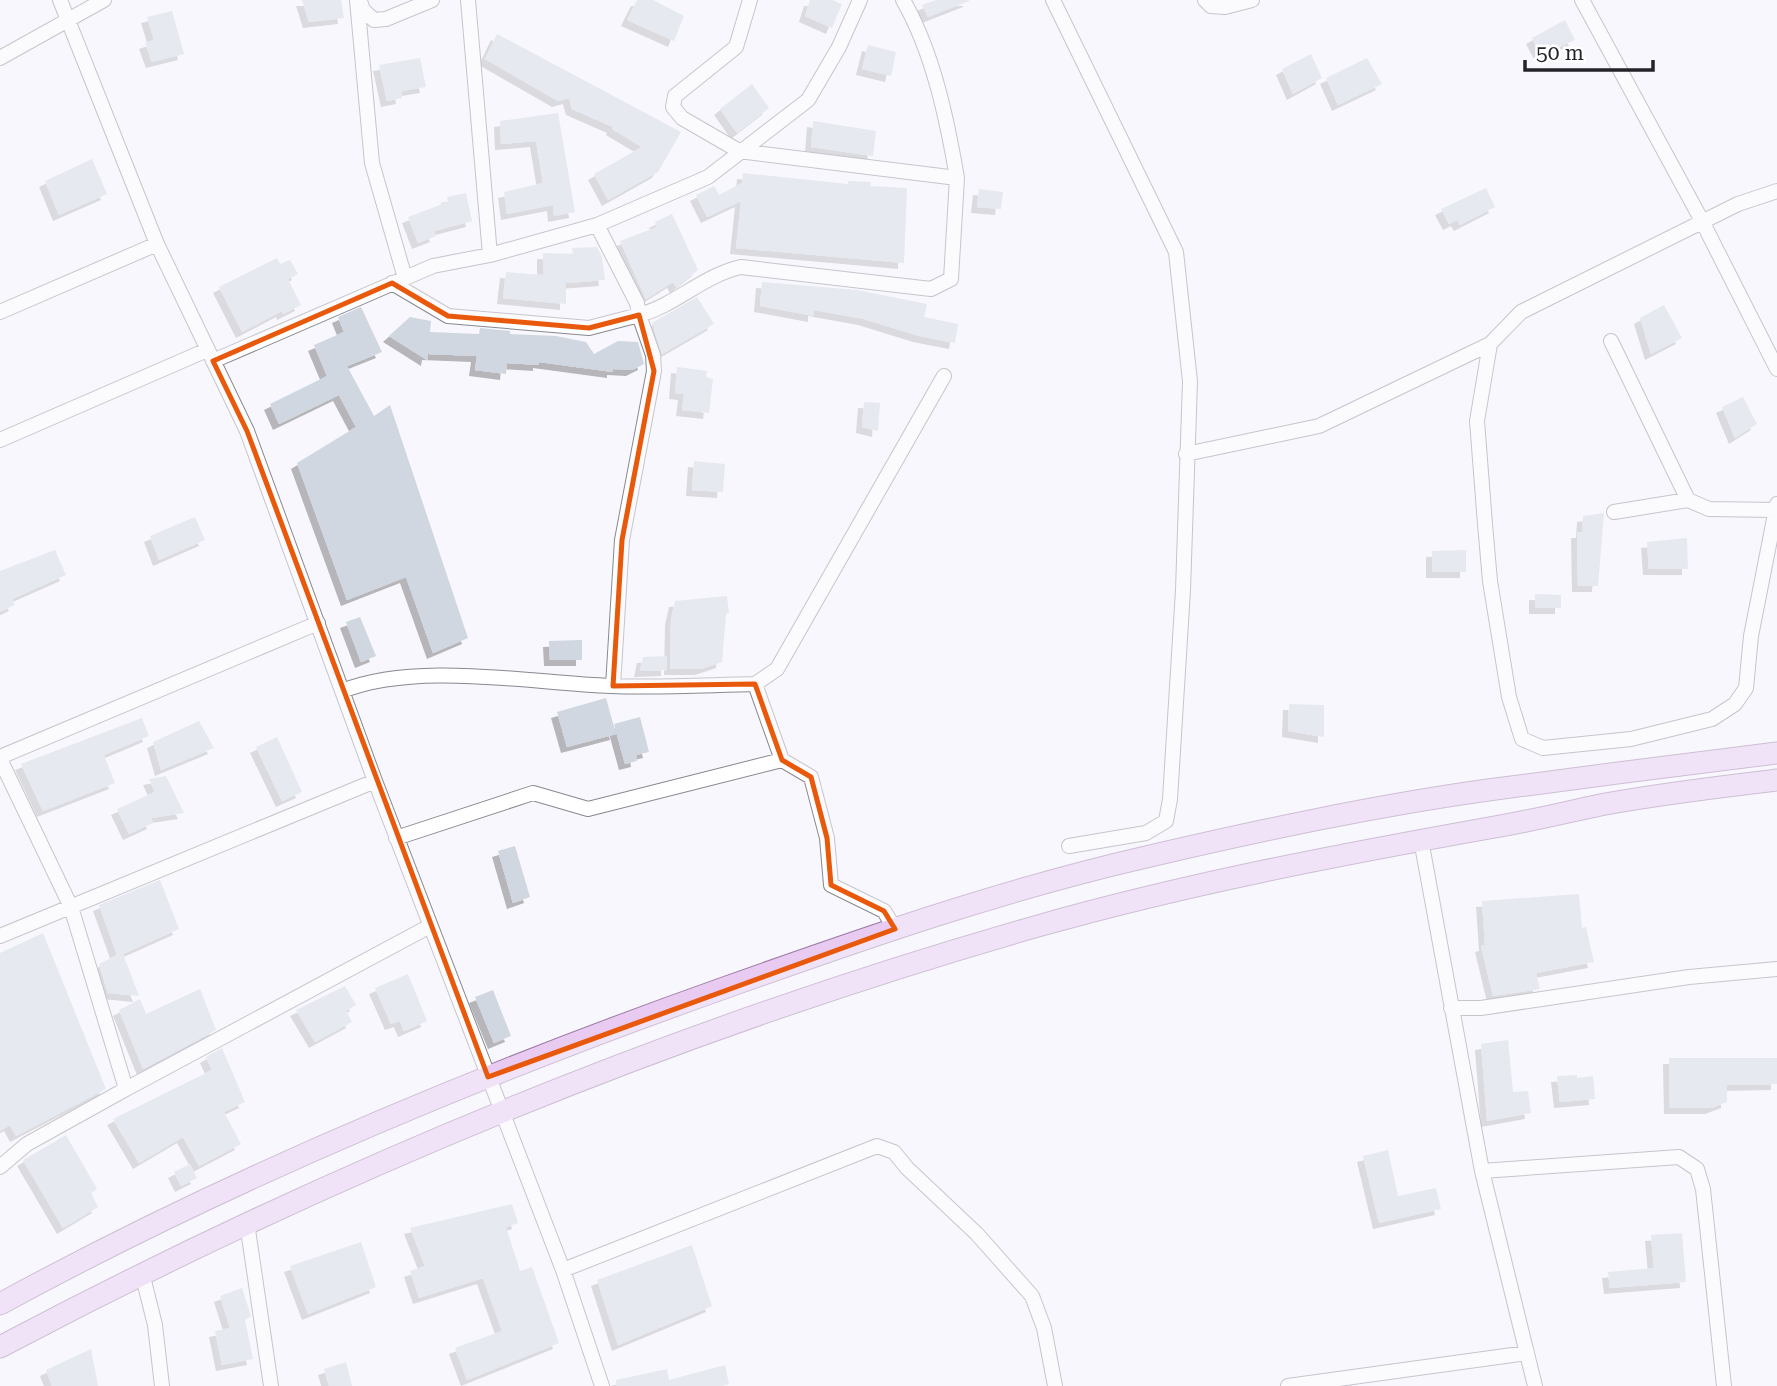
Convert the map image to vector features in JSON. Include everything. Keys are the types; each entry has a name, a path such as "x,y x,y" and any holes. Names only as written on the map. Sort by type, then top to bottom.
{"main road":[{"path":"0,1304 121,1242 320,1148 488,1077 588,1036 979,902 1119,864 1288,827 1485,791 1777,753"},
{"path":"0,1347 142,1273 247,1223 500,1111 763,1012 1038,926 1162,894 1599,806 1777,780"}],"street":[{"path":"60,0 157,244 247,430 396,838 563,1270 602,1386"},
{"path":"0,58 104,0"},
{"path":"358,0 363,10 374,19 386,19 432,0"},
{"path":"358,0 372,163 398,280 448,316 589,328 656,310 721,271 741,267 931,289 951,279 957,178 951,138 918,25 903,0"},
{"path":"468,0 490,255"},
{"path":"750,0 736,47 675,96 673,107 682,118 739,151 957,178"},
{"path":"0,440 210,356 297,327 433,266 490,255 597,225 708,177 808,100 839,47 860,0"},
{"path":"1053,0 1176,252 1190,381 1183,590 1170,799 1166,821 1146,833 1069,846"},
{"path":"1205,0 1211,6 1225,7 1252,0"},
{"path":"1582,0 1703,221 1777,369"},
{"path":"1186,454 1319,426 1490,344 1521,312 1738,204 1777,191"},
{"path":"597,225 637,303 653,355 654,371 622,540 613,686"},
{"path":"0,312 157,244"},
{"path":"1611,341 1688,500"},
{"path":"1490,344 1477,421 1486,536 1509,696 1522,738 1543,748 1631,739 1712,719 1735,704 1746,688 1751,636 1776,507 1709,509 1688,500 1614,512"},
{"path":"342,691 367,681 413,675 613,686 755,684 777,669 944,376"},
{"path":"126,1089 71,907 0,758 318,623"},
{"path":"755,684 782,760 811,778 827,838 831,885 884,911 895,929"},
{"path":"396,838 533,793 587,808 782,760"},
{"path":"0,936 375,781"},
{"path":"1421,840 1482,1171 1535,1386"},
{"path":"0,1167 27,1144 430,926"},
{"path":"1451,1008 1481,1008 1689,977 1777,969"},
{"path":"563,1270 877,1146 894,1152 907,1168 977,1234 1032,1296 1044,1328 1055,1386"},
{"path":"1482,1171 1679,1157 1697,1169 1703,1189 1724,1386"},
{"path":"247,1223 271,1386"},
{"path":"142,1273 155,1325 162,1386"},
{"path":"1289,1386 1527,1353"}],"highlighted area":[{"path":"392,283 448,316 589,328 639,315 654,371 622,540 613,686 755,684 782,760 811,777 827,838 831,885 884,911 895,929 488,1077 247,431 213,361"}],"building":[{"path":"302,0 341,0 344,18 309,22"},
{"path":"637,0 653,0 684,16 674,41 627,20"},
{"path":"810,0 832,0 842,4 832,28 805,16"},
{"path":"936,0 969,1 928,17 922,5"},
{"path":"172,11 184,54 152,62 145,43 154,40 147,17"},
{"path":"1565,20 1575,40 1541,55 1532,38"},
{"path":"497,34 681,132 658,172 608,200 594,174 642,147 612,129 613,127 572,109 569,98 558,101 485,59"},
{"path":"868,45 896,52 891,76 862,69"},
{"path":"1311,54 1322,78 1293,94 1282,69"},
{"path":"420,58 426,87 401,91 402,98 387,101 379,65"},
{"path":"1367,58 1382,84 1338,105 1326,78"},
{"path":"752,84 769,108 737,133 720,109"},
{"path":"558,113 575,212 554,216 553,205 507,214 504,192 543,183 536,141 501,144 500,121"},
{"path":"813,121 876,131 873,156 811,147"},
{"path":"92,159 107,194 59,215 45,181"},
{"path":"743,173 848,184 848,181 871,182 870,186 907,188 904,263 736,248 741,201 707,217 696,195 714,186 719,195 742,183"},
{"path":"1486,188 1495,207 1460,225 1457,220 1449,224 1441,209"},
{"path":"979,189 1003,192 1001,209 977,207"},
{"path":"466,193 472,221 434,231 436,236 418,243 408,217 448,202 447,197"},
{"path":"672,214 698,270 676,287 673,282 646,299 620,241 657,227 655,222"},
{"path":"597,247 602,257 605,280 566,283 566,304 503,298 506,272 543,275 543,253 573,254 572,248"},
{"path":"277,258 280,264 290,260 298,274 288,279 301,305 283,314 282,311 242,332 219,287"},
{"path":"762,282 857,290 927,304 924,317 958,324 955,343 919,336 864,319 814,310 814,316 760,306"},
{"path":"697,297 714,324 662,354 652,323"},
{"path":"1664,305 1682,338 1651,354 1640,318"},
{"path":"361,307 382,352 347,366 374,416 390,405 468,638 433,653 406,577 347,600 297,463 356,427 339,395 279,424 270,404 327,376 314,345 344,332 338,317"},
{"path":"410,317 431,321 430,332 479,334 480,328 510,331 510,334 556,336 586,342 594,354 618,341 638,342 644,364 632,370 613,369 613,372 539,362 539,365 507,363 506,374 475,370 477,356 428,354 427,360 389,336"},
{"path":"677,367 707,371 706,377 713,379 709,413 682,410 684,394 675,393"},
{"path":"1743,397 1757,424 1735,438 1722,407"},
{"path":"864,402 880,403 878,431 862,427"},
{"path":"694,461 725,464 723,492 692,490"},
{"path":"1604,513 1598,586 1578,586 1577,532 1582,532 1583,516"},
{"path":"195,517 205,540 159,560 150,536"},
{"path":"1687,538 1688,569 1649,569 1647,542"},
{"path":"55,550 66,575 12,599 15,605 0,612 0,571"},
{"path":"1466,550 1466,572 1432,572 1432,551"},
{"path":"1535,594 1561,595 1561,608 1535,608"},
{"path":"727,596 729,613 726,614 722,662 701,669 670,669 671,619 675,601"},
{"path":"360,617 376,656 361,662 346,622"},
{"path":"582,640 582,660 550,660 549,641"},
{"path":"667,656 667,670 640,671 643,657"},
{"path":"606,698 616,734 567,747 557,712"},
{"path":"1289,704 1324,705 1324,737 1288,731"},
{"path":"640,717 649,752 636,755 637,761 625,764 614,724"},
{"path":"142,718 149,736 104,755 115,783 43,811 21,764"},
{"path":"199,721 214,748 161,770 153,742"},
{"path":"277,737 302,792 282,801 256,747"},
{"path":"166,776 184,813 151,818 153,823 129,834 117,809 155,792 149,779"},
{"path":"515,846 530,897 513,903 498,851"},
{"path":"160,880 179,929 123,954 139,996 108,993 99,964 117,955 99,905"},
{"path":"1579,894 1582,928 1586,927 1594,962 1536,973 1540,989 1493,996 1481,946 1485,945 1482,901"},
{"path":"43,933 106,1089 16,1136 10,1125 0,1131 0,953"},
{"path":"408,974 427,1021 404,1031 400,1021 391,1024 375,988"},
{"path":"345,986 356,1005 346,1011 352,1022 315,1042 296,1010"},
{"path":"200,989 216,1030 143,1069 119,1010 140,999 146,1014"},
{"path":"493,990 511,1036 494,1043 475,997"},
{"path":"1508,1040 1513,1092 1528,1091 1531,1113 1487,1121 1481,1044"},
{"path":"222,1048 245,1102 224,1112 241,1144 199,1166 183,1137 139,1163 113,1119 212,1070 206,1057"},
{"path":"1669,1058 1777,1058 1777,1084 1727,1085 1727,1102 1711,1108 1670,1108"},
{"path":"1577,1075 1577,1078 1593,1076 1595,1099 1560,1102 1557,1076"},
{"path":"66,1135 97,1189 91,1193 98,1207 63,1228 23,1160"},
{"path":"1388,1150 1398,1196 1436,1188 1441,1209 1379,1223 1363,1156"},
{"path":"190,1164 197,1178 181,1186 174,1172"},
{"path":"512,1204 518,1223 506,1227 520,1271 532,1267 559,1343 467,1380 455,1348 502,1331 483,1278 419,1298 410,1271 425,1266 410,1228"},
{"path":"1682,1233 1686,1282 1610,1288 1608,1272 1654,1268 1651,1235"},
{"path":"361,1242 376,1287 308,1314 290,1266"},
{"path":"692,1245 712,1306 618,1345 597,1280"},
{"path":"242,1288 251,1316 245,1320 253,1359 222,1365 215,1331 230,1328 220,1296"},
{"path":"91,1349 98,1386 52,1386 46,1370"},
{"path":"346,1362 352,1386 329,1386 324,1369"},
{"path":"725,1365 729,1384 722,1386 616,1386 616,1380 667,1369 669,1380"}]}
